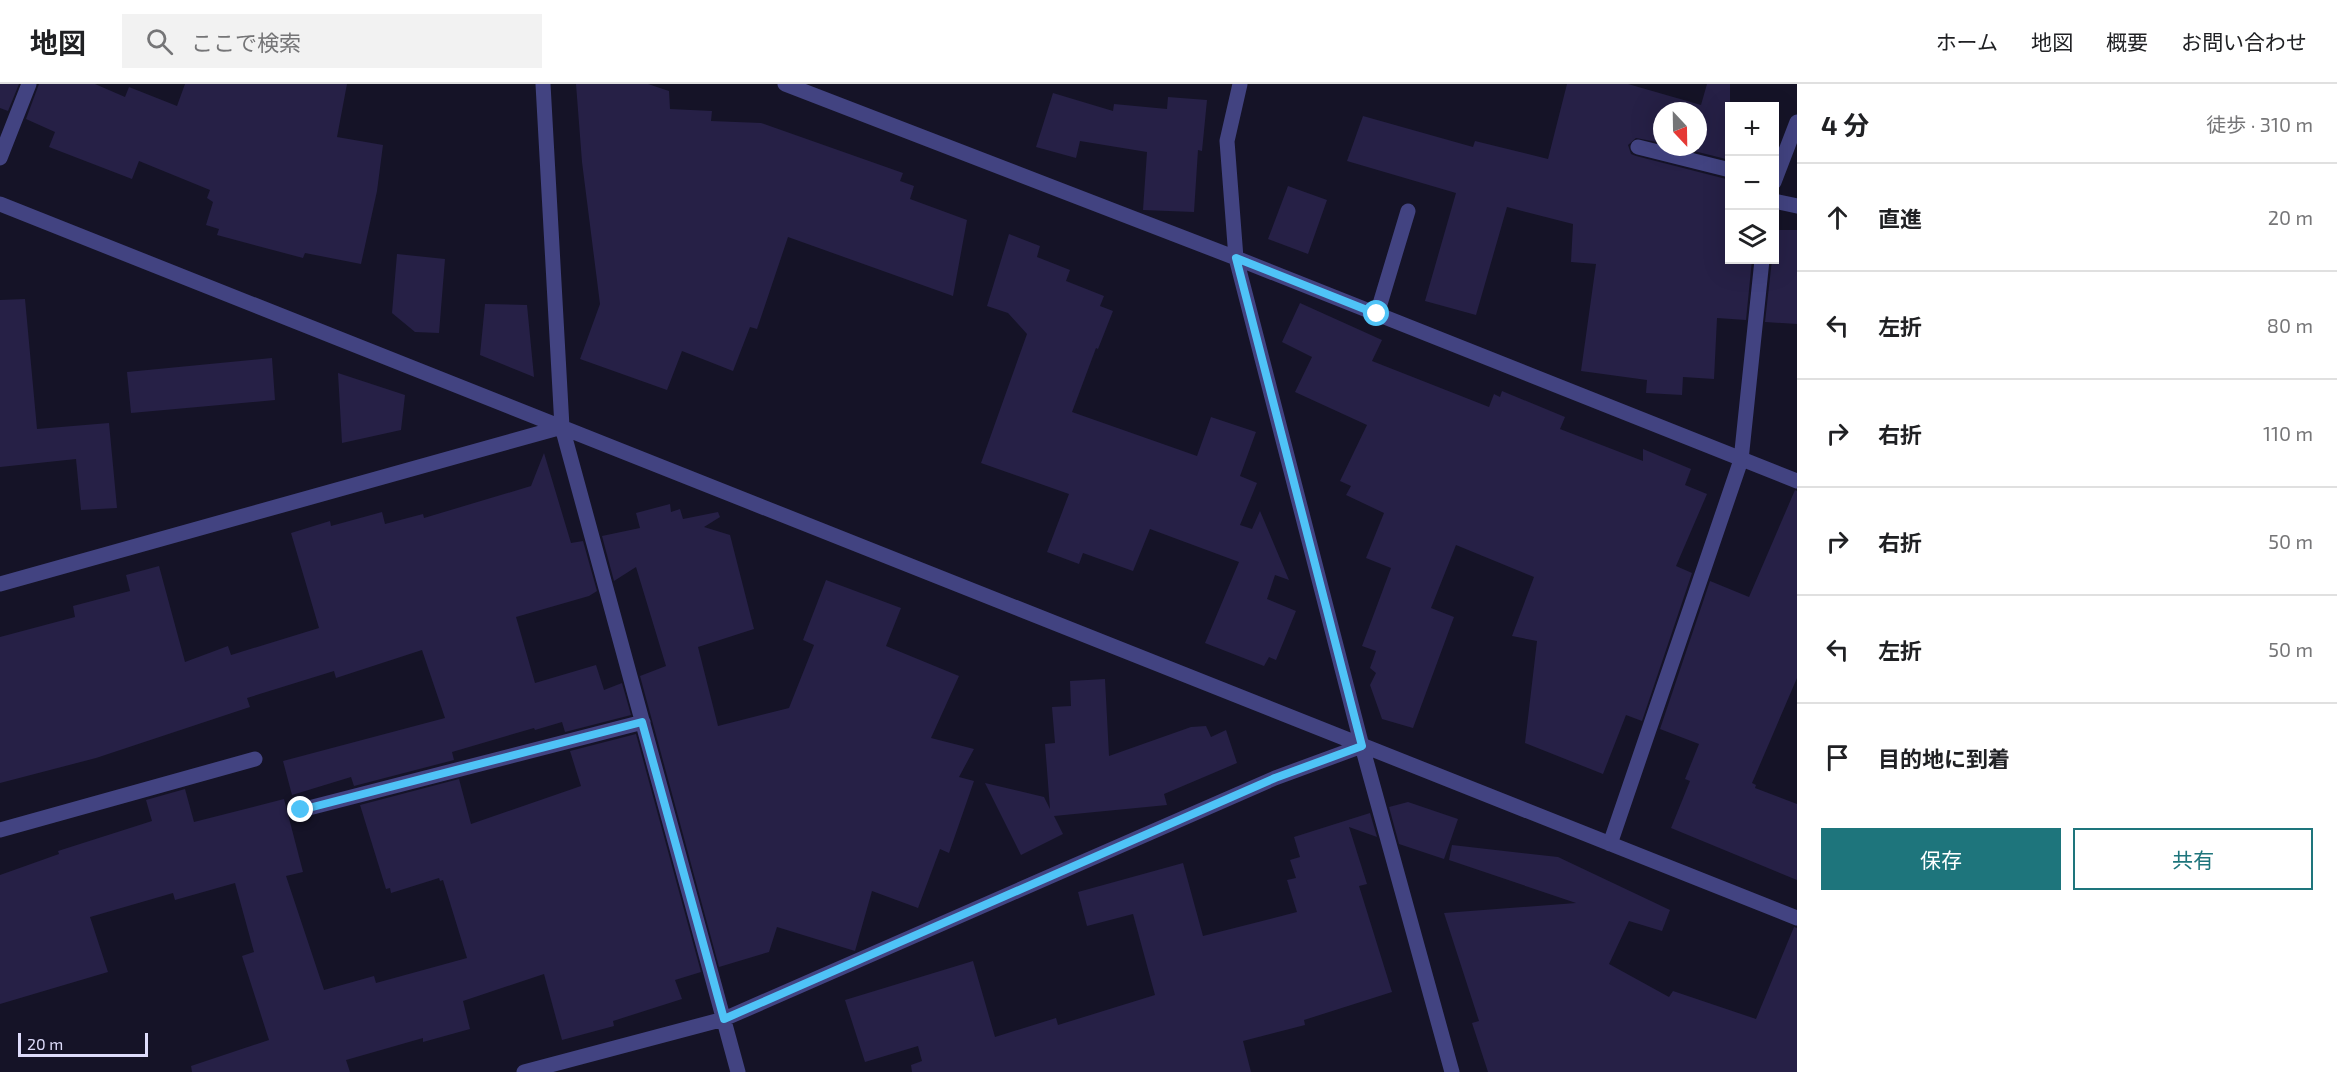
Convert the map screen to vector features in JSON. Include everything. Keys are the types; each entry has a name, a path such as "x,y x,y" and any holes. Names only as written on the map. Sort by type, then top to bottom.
{"street":[{"path":"0,158 28,84"},
{"path":"543,84 562,427 738,1072"},
{"path":"785,84 1236,258 1797,481"},
{"path":"1240,84 1227,141 1236,258 1362,746 1452,1072"},
{"path":"1779,171 1797,122"},
{"path":"1638,147 1725,169"},
{"path":"1779,202 1797,206"},
{"path":"0,204 1797,918"},
{"path":"1377,314 1408,211"},
{"path":"1610,844 1741,460 1762,264"},
{"path":"0,584 562,427"},
{"path":"301,810 642,722"},
{"path":"524,1072 724,1019 1275,778 1362,746"},
{"path":"0,830 255,759"}],"building":[{"path":"0,84 19,84 8,111 0,108"},
{"path":"39,84 95,84 125,97 129,87 177,106 185,84 347,84 337,137 383,145 377,191 361,264 305,253 303,258 217,235 219,229 206,225 213,202 207,198 210,190 139,161 132,179 49,147 55,132 26,119"},
{"path":"576,84 648,84 669,91 670,109 712,111 711,121 761,123 903,173 900,181 914,186 910,199 967,220 953,296 788,237 757,329 750,327 733,371 682,351 667,390 580,359 600,304 582,162"},
{"path":"1567,84 1628,84 1691,102 1653,102 1653,141 1636,138 1628,145 1631,154 1636,156 1725,179 1725,264 1752,264 1746,320 1717,318 1714,379 1683,377 1682,395 1646,393 1647,380 1581,371 1596,264 1571,262 1573,224 1507,207 1476,315 1425,301 1456,193 1347,161 1363,116 1473,147 1475,141 1548,159"},
{"path":"1707,84 1730,84 1730,102 1725,102 1725,159 1707,154 1707,102 1702,102"},
{"path":"1053,93 1113,111 1114,104 1167,109 1168,97 1207,100 1202,151 1198,150 1194,212 1143,210 1147,152 1080,141 1076,158 1036,147"},
{"path":"1288,186 1327,200 1308,254 1268,239"},
{"path":"1779,230 1797,230 1797,324 1765,322 1772,264 1779,264"},
{"path":"1009,234 1040,246 1037,257 1070,270 1066,281 1104,296 1100,306 1113,311 1098,349 1096,348 1072,412 1197,456 1211,417 1256,432 1240,476 1257,483 1240,525 1252,529 1260,511 1289,580 1275,575 1267,599 1296,611 1276,660 1269,657 1264,666 1205,643 1239,562 1150,529 1133,571 1083,553 1079,564 1047,552 1069,494 981,463 1027,334 1008,313 987,306"},
{"path":"397,254 445,259 439,333 415,332 392,313"},
{"path":"25,299 37,429 109,423 117,508 81,510 76,459 0,467 0,300"},
{"path":"1300,303 1382,340 1372,361 1489,407 1494,394 1500,397 1502,391 1565,417 1560,429 1643,461 1643,449 1691,469 1685,485 1707,494 1676,566 1692,573 1642,721 1626,715 1603,774 1525,743 1537,641 1512,636 1534,577 1456,545 1431,608 1454,617 1413,728 1382,719 1370,685 1376,673 1370,668 1376,651 1362,646 1391,568 1366,558 1384,513 1346,495 1351,486 1340,481 1367,425 1295,392 1312,357 1282,342"},
{"path":"485,304 527,305 534,377 480,355"},
{"path":"272,358 275,400 131,413 127,372"},
{"path":"338,373 405,395 401,430 342,443"},
{"path":"544,453 571,543 583,541 597,591 589,596 516,617 535,683 596,665 604,690 622,683 631,715 565,732 562,722 535,730 534,728 452,752 454,760 354,786 351,777 292,795 283,761 445,718 422,650 336,678 334,671 247,698 250,707 96,758 0,783 0,637 75,617 73,606 130,591 126,575 159,566 185,662 228,646 231,655 319,628 291,533 330,521 331,526 382,512 385,524 423,514 424,518 531,486"},
{"path":"1795,490 1797,491 1797,678 1752,783 1756,785 1755,788 1797,804 1797,880 1671,828 1690,781 1685,779 1699,744 1660,729 1710,581 1749,597"},
{"path":"670,504 671,512 680,509 683,519 718,512 720,517 704,527 730,535 754,629 698,647 718,726 789,708 814,645 803,640 826,580 901,608 886,646 959,676 931,738 974,749 959,777 974,781 949,853 940,849 918,908 872,891 855,951 777,927 769,952 719,967 640,676 666,666 636,567 614,581 602,536 640,528 636,513"},
{"path":"1105,679 1109,756 1191,727 1206,726 1211,737 1226,730 1237,763 1164,794 1167,805 1054,816 1063,834 1021,855 985,783 1044,797 1050,809 1045,744 1055,743 1052,707 1071,706 1070,681"},
{"path":"636,734 701,972 675,980 682,999 613,1021 614,1026 562,1040 544,974 463,1001 470,1029 423,1042 423,1038 346,1060 350,1072 192,1072 191,1066 269,1040 242,956 254,952 235,883 175,900 173,893 90,917 108,972 0,1004 0,875 59,854 58,851 152,821 146,800 185,789 194,822 284,799 303,872 286,876 324,990 374,976 376,983 467,958 443,880 440,881 439,878 391,893 390,888 386,889 360,805 459,779 471,824 581,786 570,751"},
{"path":"1408,802 1458,819 1444,859 1399,844 1389,807"},
{"path":"1370,813 1377,837 1349,827 1367,884 1359,886 1392,992 1304,1020 1305,1025 1243,1041 1251,1072 912,1072 911,1065 922,1061 918,1046 865,1062 845,1000 973,961 995,1037 1056,1018 1058,1025 1155,995 1133,914 1087,926 1078,892 1183,863 1203,936 1297,912 1287,880 1296,878 1290,860 1300,857 1294,837"},
{"path":"1452,845 1558,857 1670,910 1662,931 1629,921 1609,964 1669,997 1673,991 1756,1019 1794,927 1797,928 1797,1072 1488,1072 1472,1023 1479,1021 1444,913 1576,903 1449,860"}],"route":[{"path":"301,810 642,722 724,1019 1275,778 1362,746 1236,258 1377,314"}]}
